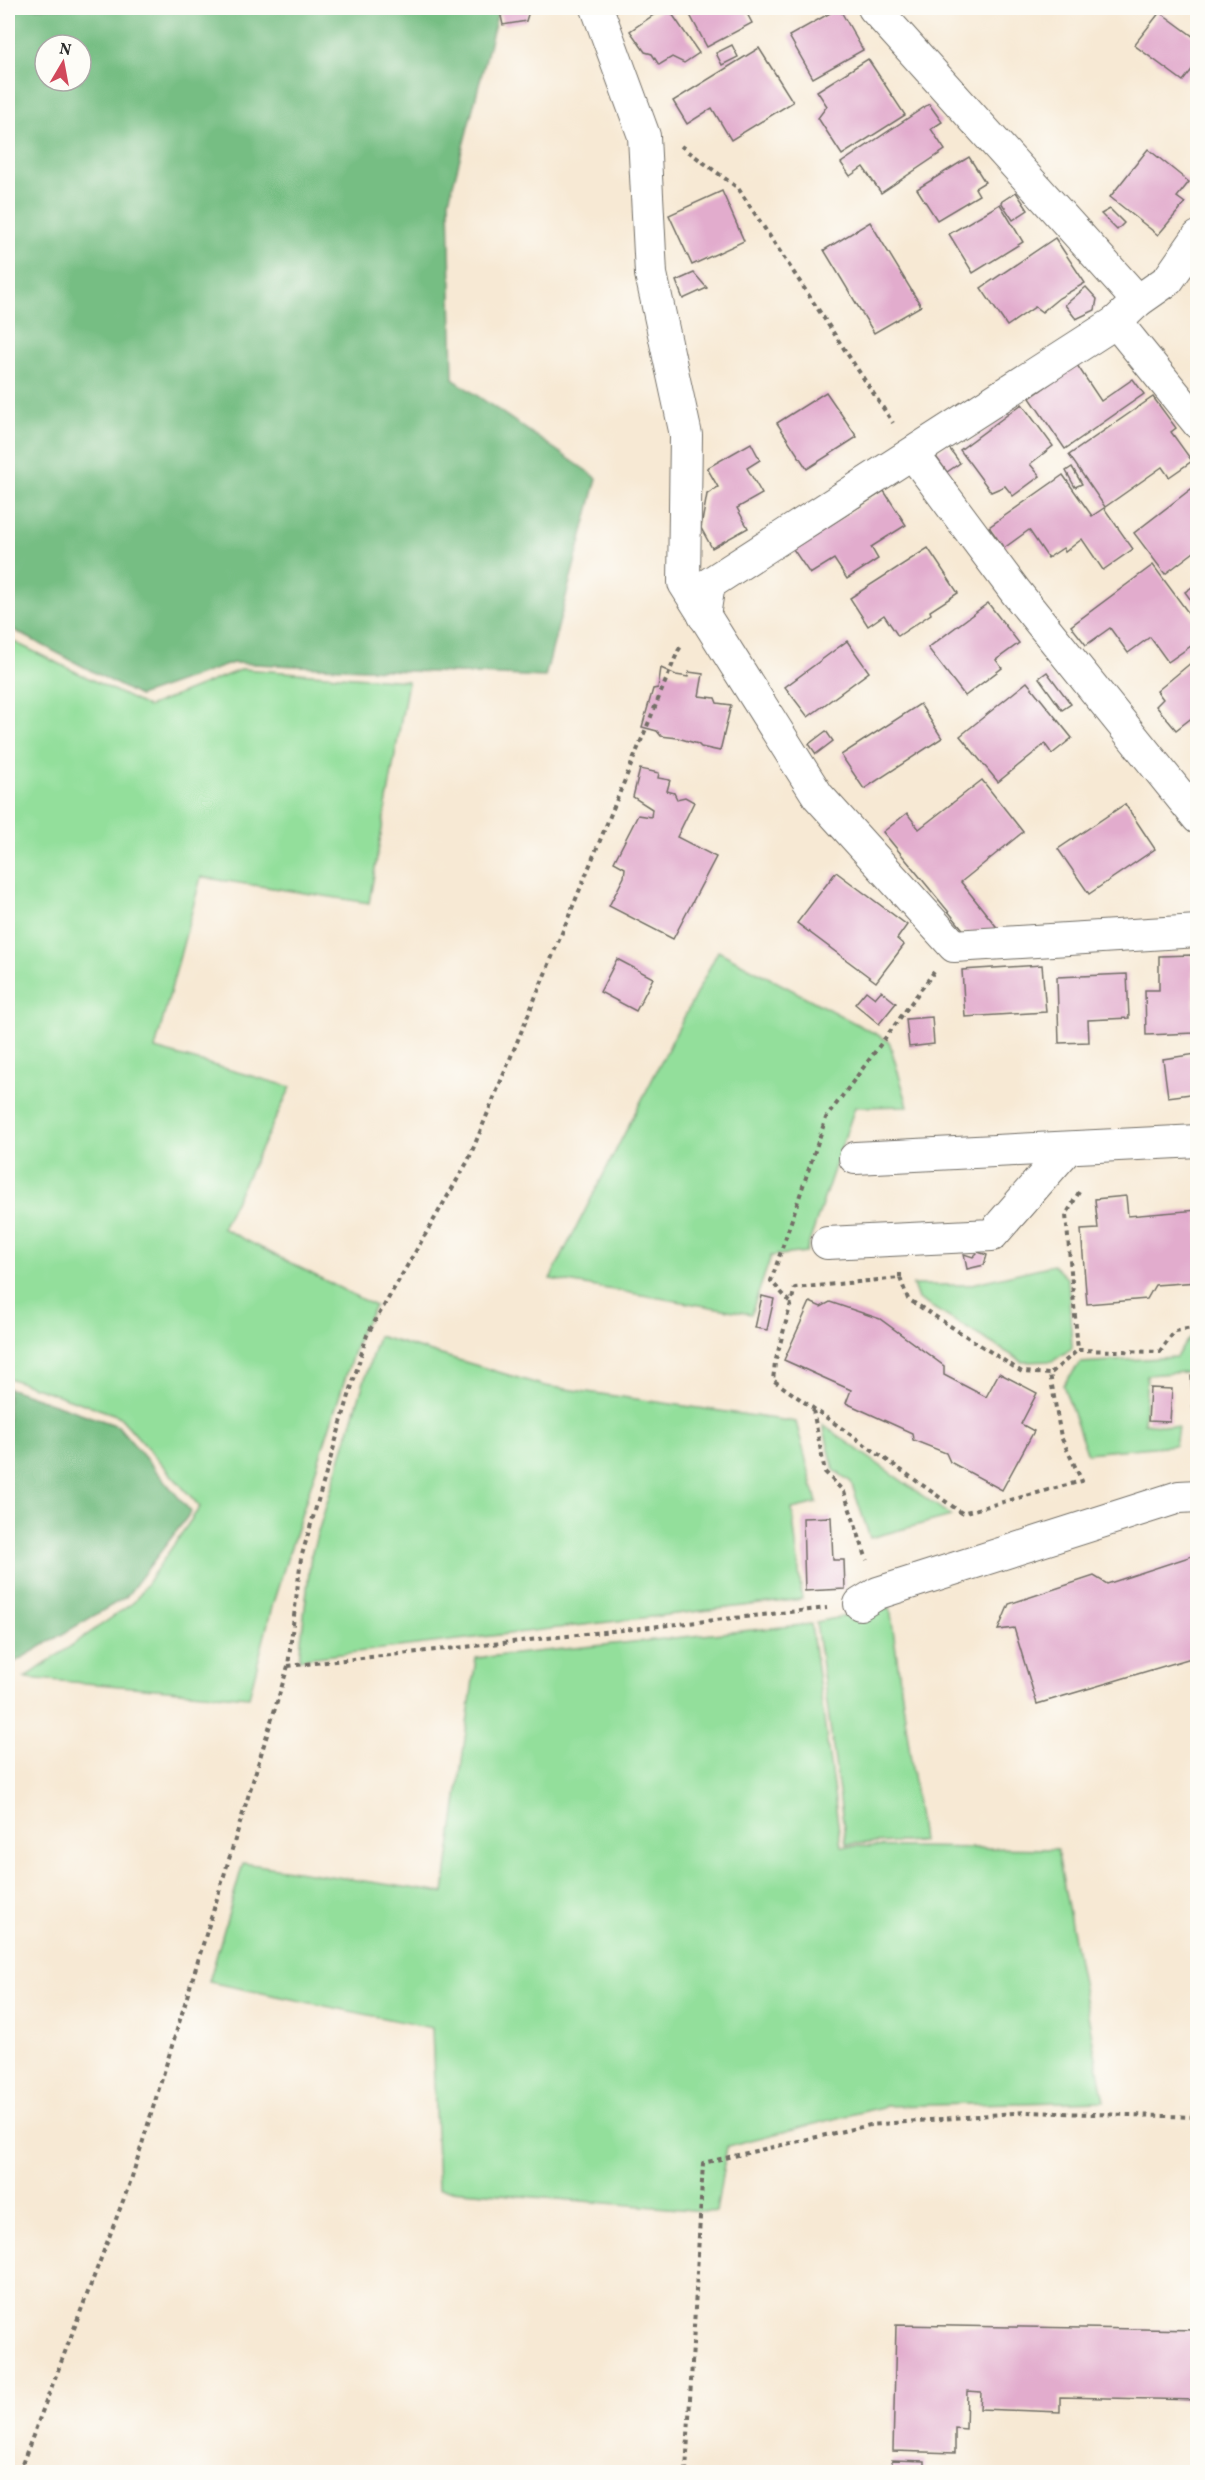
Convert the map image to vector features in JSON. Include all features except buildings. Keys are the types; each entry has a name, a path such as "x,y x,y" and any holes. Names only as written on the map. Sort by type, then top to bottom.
{"street":[{"path":"597,8 644,136 651,274 686,435 684,583 818,796 954,946 1197,931"},
{"path":"874,8 1127,311 1197,423"},
{"path":"704,616 709,585 913,454 1127,311 1168,280 1197,237"},
{"path":"913,454 1015,591 1197,818"},
{"path":"855,1158 1197,1142"},
{"path":"827,1243 992,1235 1068,1148"},
{"path":"869,1598 1179,1497 1197,1496"}],"path":[{"path":"680,146 738,188 913,454"},
{"path":"19,2472 131,2180 288,1666 301,1558 367,1335 468,1161 678,651 704,616"},
{"path":"791,1302 771,1281 826,1118 954,946"},
{"path":"1078,1350 1066,1215 1084,1183"},
{"path":"898,1239 900,1278 908,1299 1022,1371 1050,1374 1078,1350 1160,1352 1175,1331 1197,1327"},
{"path":"900,1278 795,1288 775,1363 773,1380 962,1513 1082,1481 1061,1437 1050,1374"},
{"path":"288,1666 869,1598 844,1492 825,1472 813,1409"},
{"path":"686,2472 703,2163 870,2126 1025,2112 1197,2117"}],"green space":[{"path":"8,8 499,8 449,200 453,379 597,478 545,677 233,663 139,696 8,627"},
{"path":"8,639 148,707 242,669 408,681 369,903 201,877 155,1049 291,1087 222,1228 375,1306 360,1332 273,1603 249,1697 25,1678 134,1602 200,1507 119,1416 8,1378"},
{"path":"718,951 889,1041 908,1106 855,1107 806,1252 771,1256 751,1314 550,1279"},
{"path":"1053,1265 1068,1279 1072,1348 1053,1361 1023,1362 918,1299 913,1285 967,1285"},
{"path":"378,1336 545,1386 796,1422 817,1503 792,1509 802,1599 299,1659 311,1555"},
{"path":"1197,1337 1197,1371 1147,1375 1144,1423 1178,1427 1175,1445 1087,1453 1063,1385 1080,1363 1176,1357 1189,1338"},
{"path":"8,1388 118,1426 191,1512 126,1597 8,1666"},
{"path":"823,1425 951,1516 870,1538 851,1482 834,1470"},
{"path":"890,1607 922,1841 846,1844 816,1622"},
{"path":"811,1624 841,1846 1057,1849 1104,2101 886,2106 727,2146 716,2212 438,2189 432,2028 209,1982 243,1863 444,1893 476,1658"}]}
